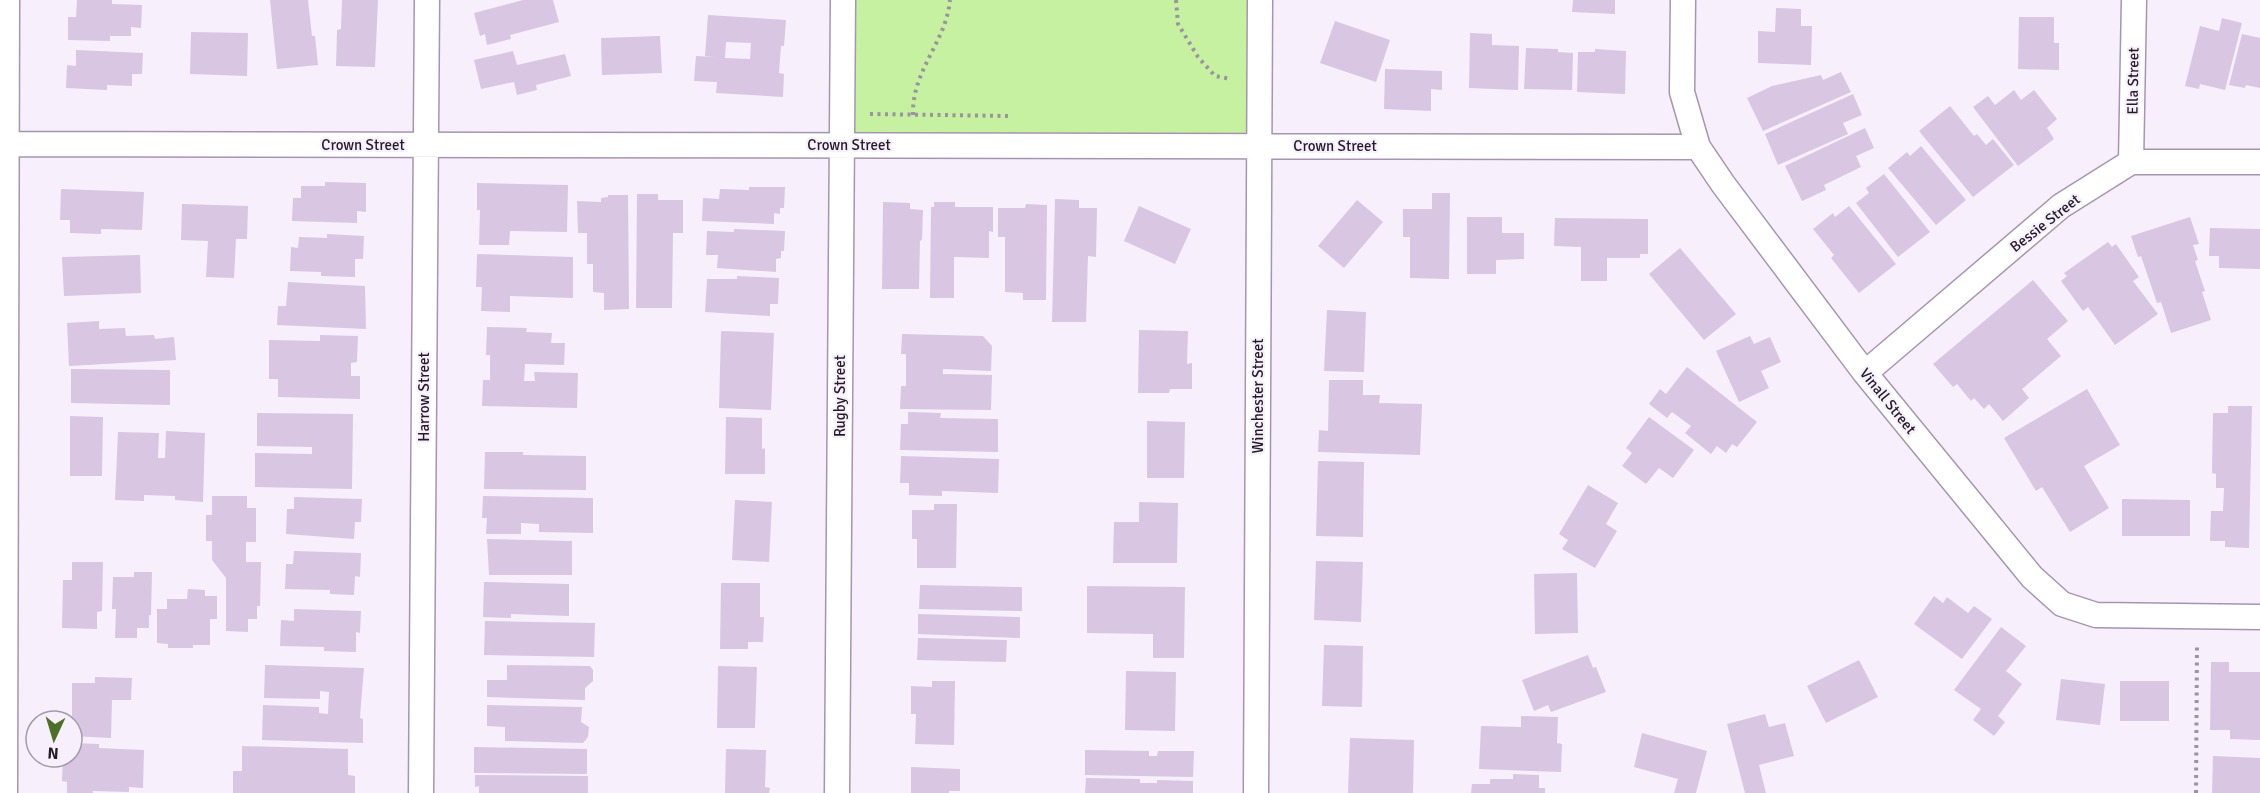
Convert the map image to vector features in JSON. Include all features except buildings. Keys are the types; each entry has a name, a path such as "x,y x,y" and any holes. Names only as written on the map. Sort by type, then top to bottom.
{"street":[{"path":"5,793 3,144 7,0"},
{"name":"Harrow Street","path":"421,793 427,0"},
{"name":"Rugby Street","path":"837,793 843,0"},
{"name":"Winchester Street","path":"1256,793 1260,0"},
{"name":"Vinall Street","path":"1683,0 1682,92 1698,147 1864,373 2032,577 2062,604 2096,615 2260,617"},
{"name":"Ella Street","path":"2131,162 2134,0"},
{"name":"Crown Street","path":"3,144 1698,147"},
{"path":"2131,162 2260,162"},
{"name":"Bessie Street","path":"1864,373 2061,206 2131,162"}],"path":[{"path":"913,115 913,101 923,66 938,42 949,11 950,0"},
{"path":"1176,0 1178,24 1198,57 1215,76 1232,80"},
{"path":"2196,793 2197,616"}],"green space":[{"path":"849,0 1253,0 1253,146 848,145"}]}
